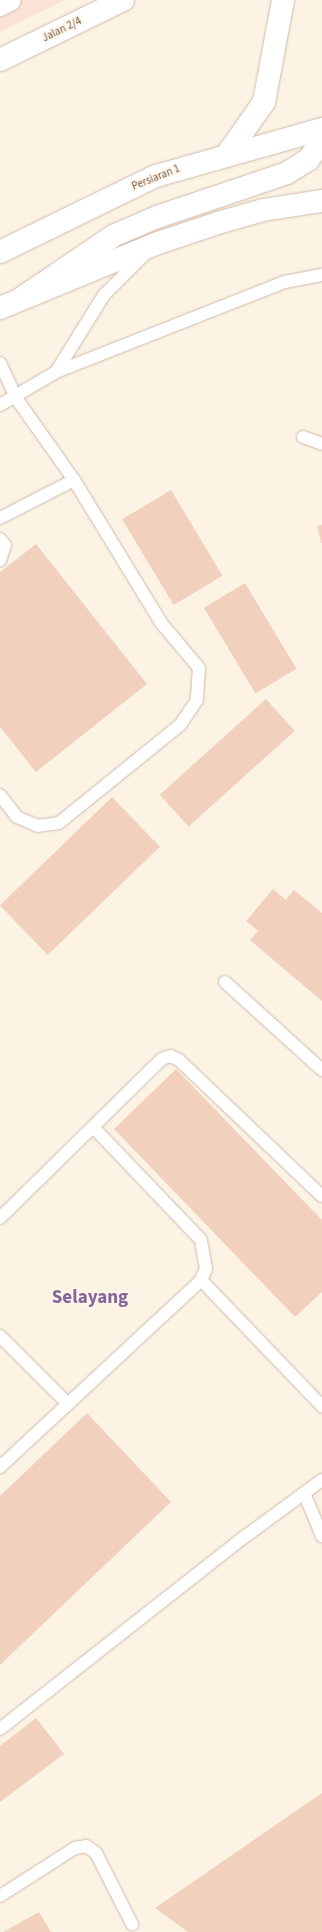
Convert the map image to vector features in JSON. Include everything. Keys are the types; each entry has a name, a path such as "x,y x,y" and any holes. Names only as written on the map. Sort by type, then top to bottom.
{"main road":[{"path":"0,5 10,0"},
{"name":"Jalan 2/4","path":"0,60 124,0"},
{"path":"228,153 264,102 278,3"},
{"name":"Persiaran 1","path":"0,252 156,176 228,153 322,129"},
{"path":"23,297 115,235 157,217 287,173 308,160 322,141"},
{"path":"0,308 23,297 155,244 263,210 322,202"}],"lane":[{"path":"56,372 104,295 155,244"},
{"path":"0,405 16,398 56,372 285,282 322,275"},
{"path":"0,363 16,398 74,480 162,624 199,668 197,700 180,725 59,823 38,826 17,817 0,795"},
{"path":"303,437 322,444"},
{"path":"0,518 74,480"},
{"path":"0,540 4,545 0,560"},
{"path":"225,982 322,1070"},
{"path":"0,1218 162,1059 170,1056 179,1060 322,1196"},
{"path":"0,1467 201,1280 206,1269 200,1240 93,1127"},
{"path":"201,1280 320,1401"},
{"path":"0,1336 68,1404"},
{"path":"0,1729 322,1480"},
{"path":"304,1493 322,1536"},
{"path":"0,1896 75,1848 86,1846 96,1853 132,1924"}],"shaded area":[{"path":"0,0 65,0 0,32"}],"building":[{"path":"171,490 223,576 174,605 122,519"},
{"path":"322,525 322,543 321,543 317,526"},
{"path":"36,544 147,684 36,772 0,727 0,572"},
{"path":"245,583 297,669 255,693 204,608"},
{"path":"266,699 295,731 189,827 160,795"},
{"path":"112,797 160,847 48,955 0,905"},
{"path":"273,889 286,900 294,890 322,913 322,1001 250,940 258,931 246,921"},
{"path":"176,1069 322,1220 322,1292 295,1317 114,1129"},
{"path":"87,1413 171,1502 0,1665 0,1496"},
{"path":"36,1718 64,1754 0,1802 0,1746"},
{"path":"322,1793 322,1932 188,1932 155,1908"},
{"path":"39,1912 51,1932 3,1932"}],"district":[{"name":"Selayang","path":"90,1298"}]}
